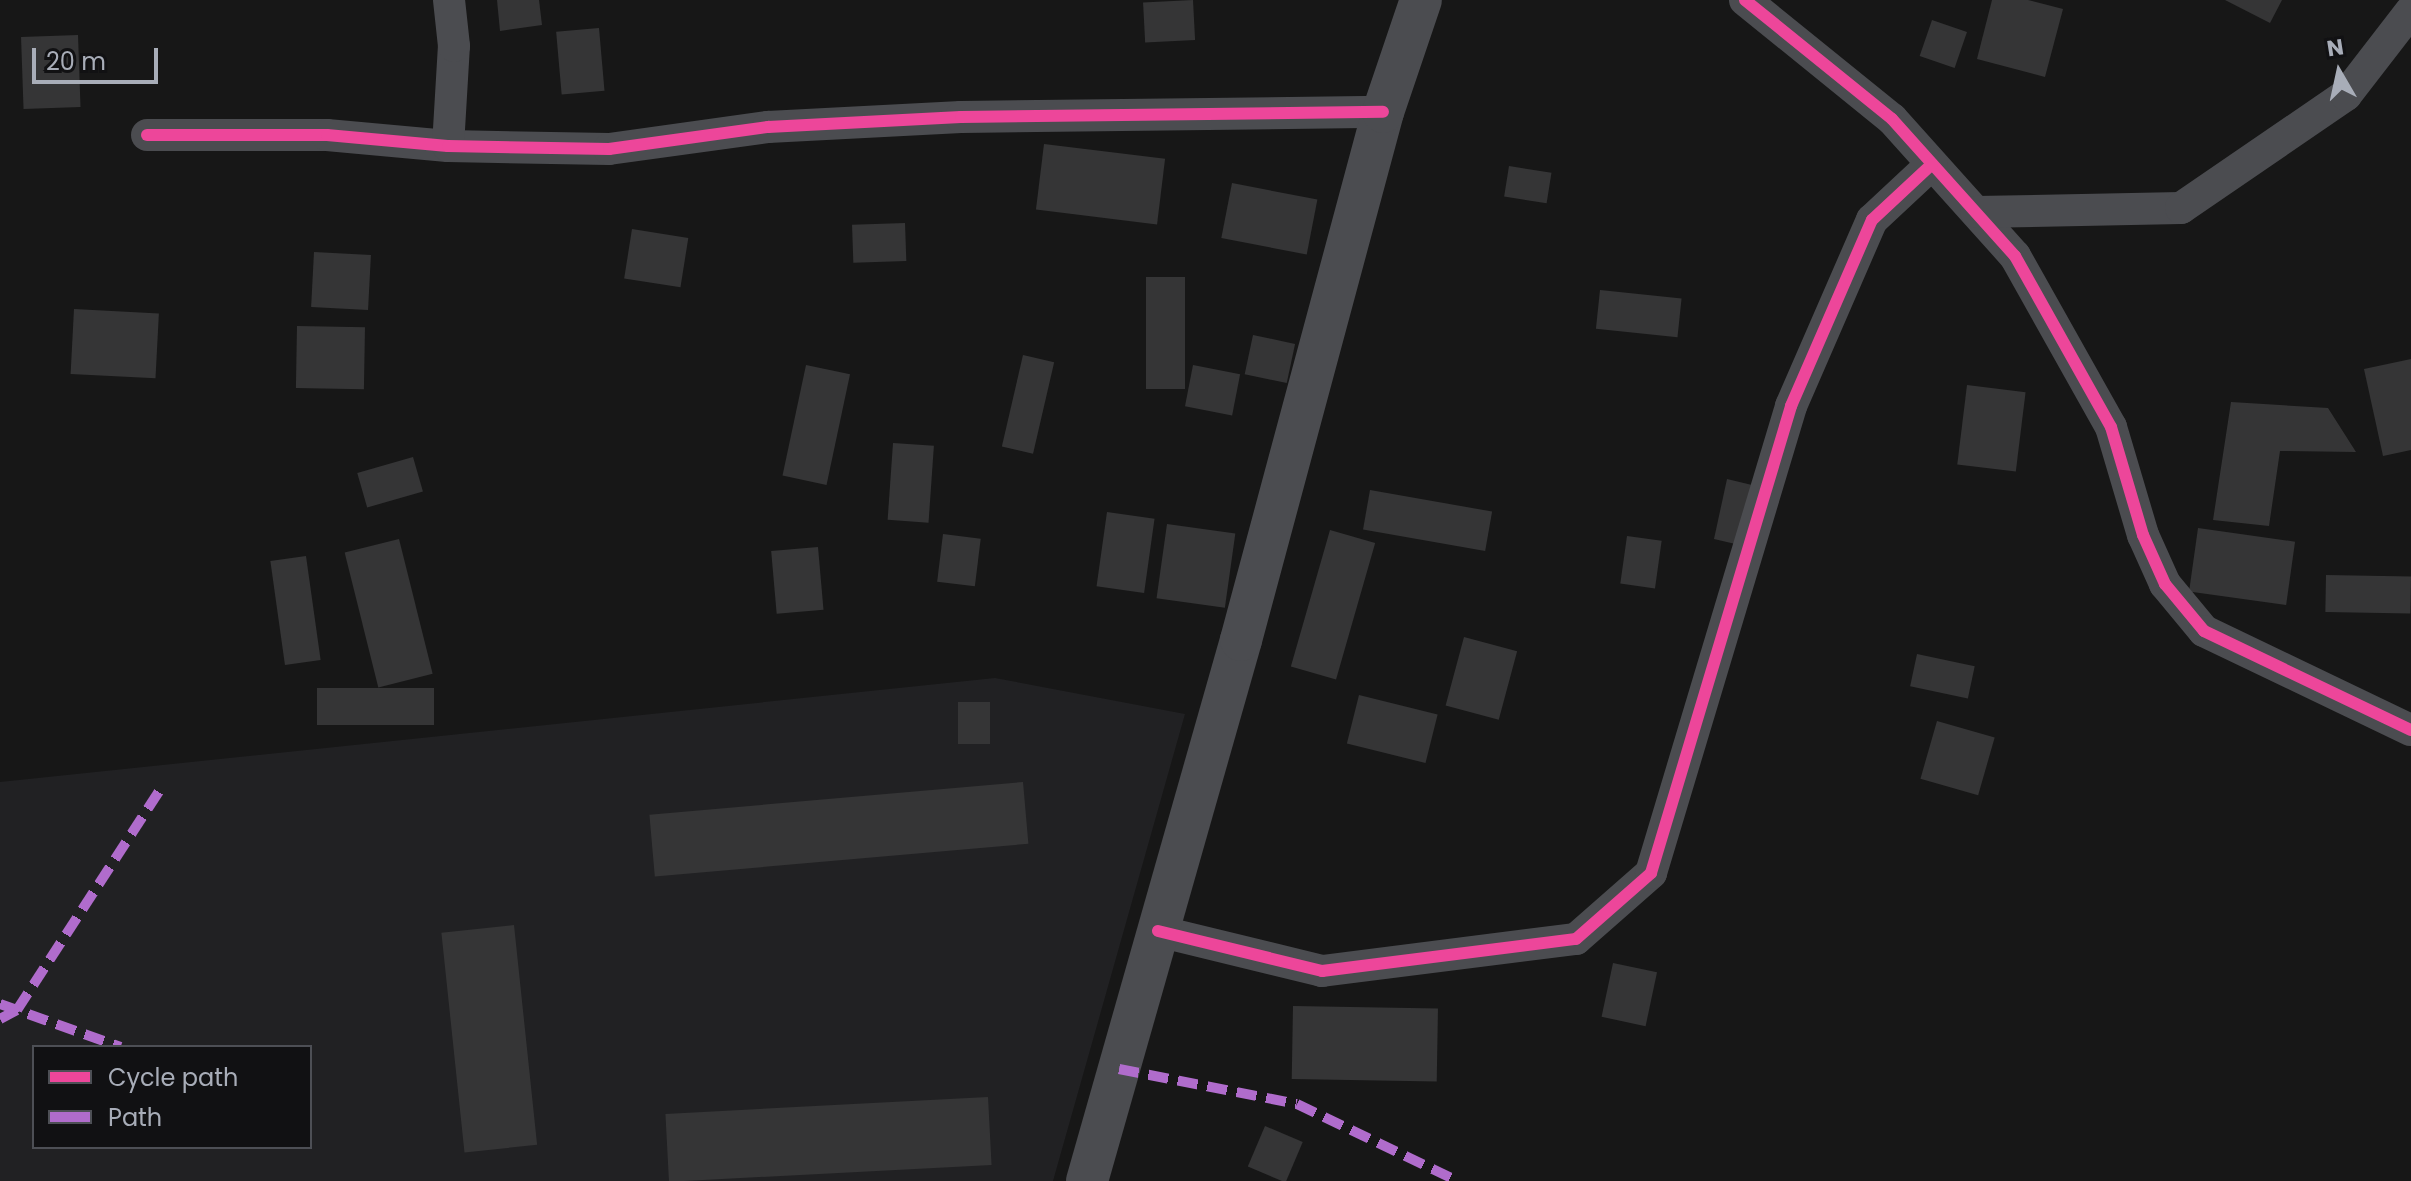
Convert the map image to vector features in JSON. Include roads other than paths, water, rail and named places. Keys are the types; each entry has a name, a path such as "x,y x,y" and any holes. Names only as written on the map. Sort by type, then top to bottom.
{"street":[{"path":"448,146 454,46 449,0"},
{"path":"1087,1181 1383,112 1421,0"},
{"path":"1745,0 1892,119 2015,256 2111,427 2143,535 2165,584 2204,631 2411,730"},
{"path":"1976,212 2181,208 2346,95 2411,11"},
{"path":"147,135 327,135 448,146 609,149 768,127 961,117 1383,112"},
{"path":"1158,931 1322,971 1576,939 1651,873 1791,406 1872,220 1932,164"}]}
